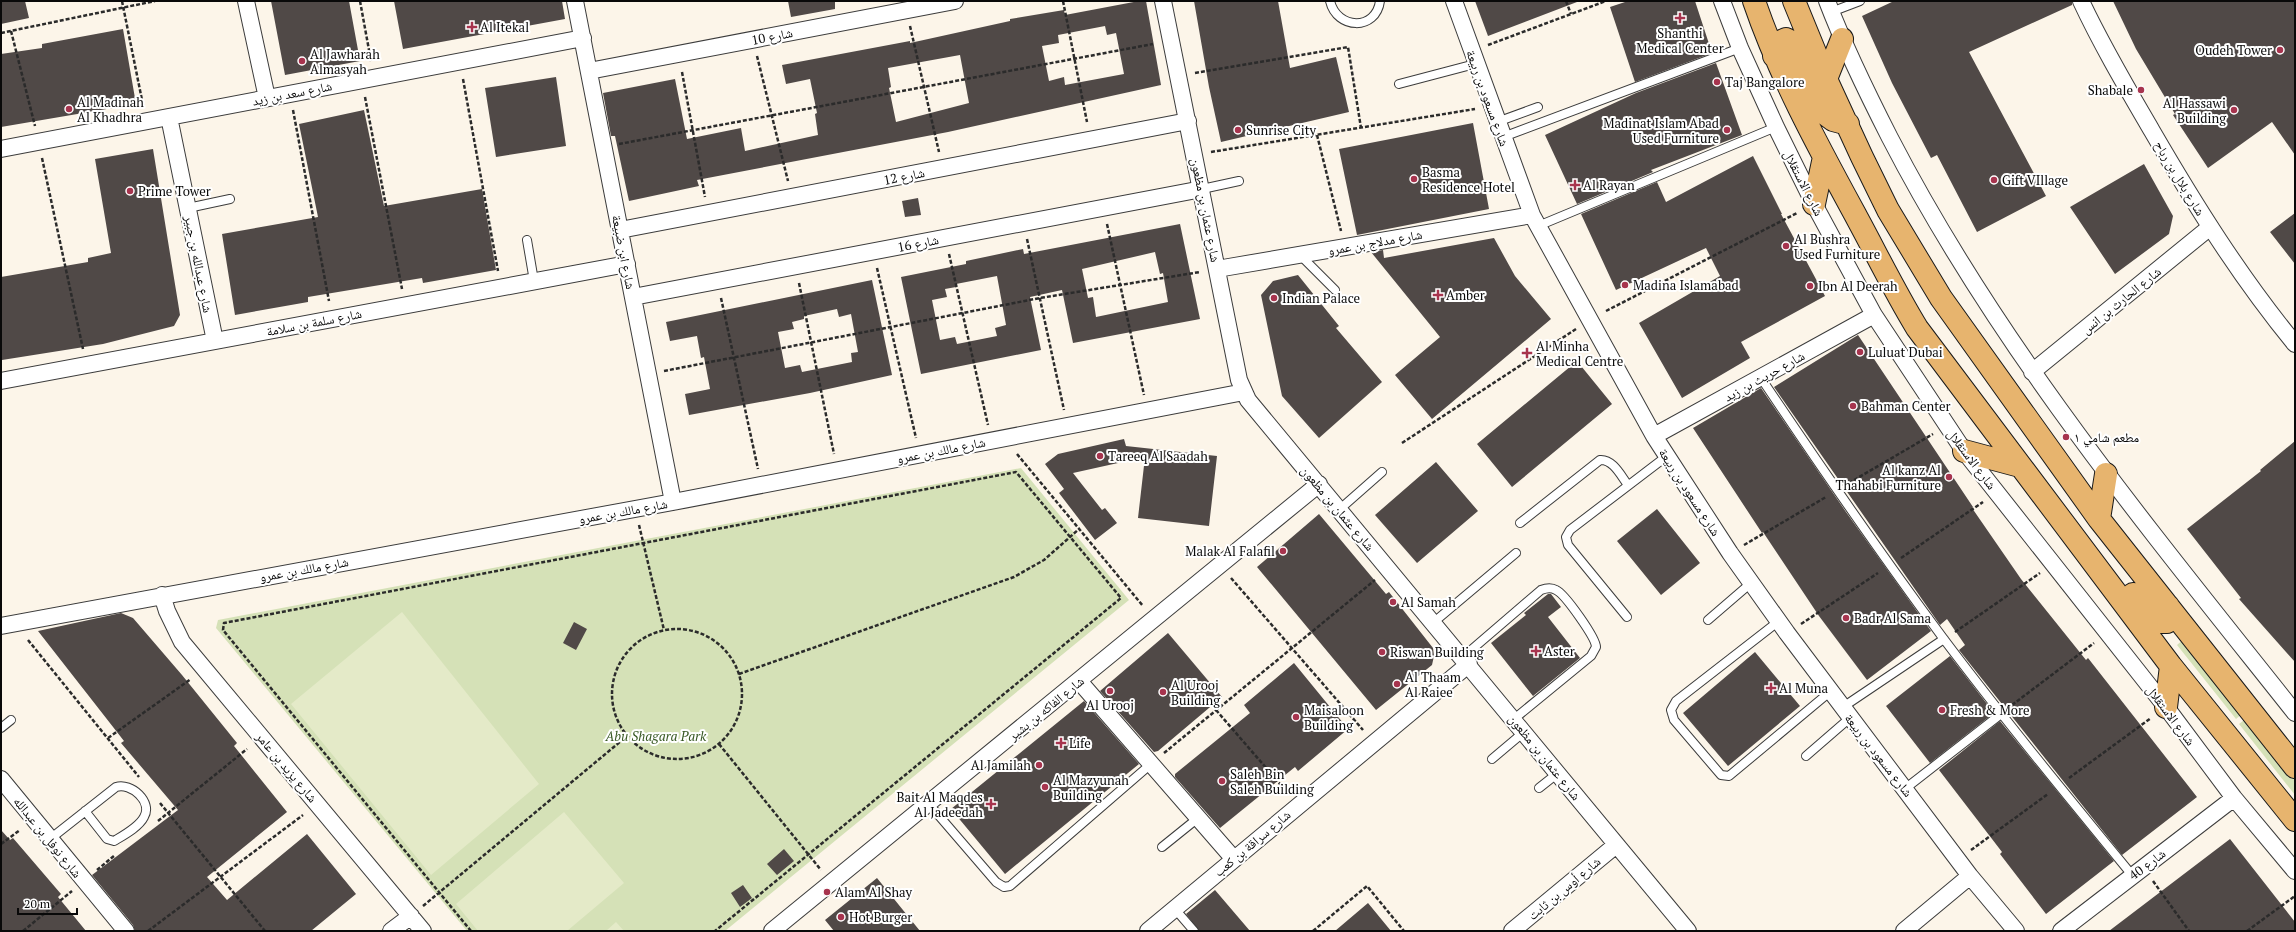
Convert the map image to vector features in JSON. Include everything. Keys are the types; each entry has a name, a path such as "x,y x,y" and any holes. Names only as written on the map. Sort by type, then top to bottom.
{"main road":[{"path":"1754,1 1774,56 1824,158 1895,293 1917,328 2171,666 2295,820"},
{"path":"1794,1 1826,79 1888,210 1941,298 2099,519 2295,767"},
{"path":"1774,56 1777,43 1786,39 1790,41 1825,114 1834,120 1848,124"},
{"path":"1826,79 1842,39"},
{"path":"1814,204 1824,158"},
{"path":"1964,451 2020,466"},
{"path":"2099,519 2106,474"},
{"path":"2103,577 2116,579 2126,586 2158,622 2163,623 2170,618 2168,606"},
{"path":"2166,707 2171,666"}],"street":[{"path":"246,1 267,98"},
{"name":"شارع 10","path":"589,71 955,1"},
{"name":"شارع عثمان بن مظعون","path":"1163,1 1202,189 1239,380 1244,392 1253,407 1434,622 1688,931"},
{"name":"شارع مسعود بن ربيعة","path":"1454,1 1473,58 1535,221 1666,456 1751,583 1831,691 1906,788 1970,876 2016,931"},
{"name":"شارع الاستقلال","path":"1722,1 1740,48 1776,127 1814,204 1874,315 1964,451 2166,707 2234,798 2295,871"},
{"name":"شارع بلال بن رباح","path":"2081,1 2122,80 2210,228 2267,310 2295,344"},
{"name":"شارع ابن ضبيعة","path":"581,2 582,38 673,502"},
{"path":"1829,6 1842,39 1910,177 1948,244 2032,372 2106,474 2295,713"},
{"name":"شارع سعد بن زيد","path":"1,149 582,38"},
{"name":"شارع عبدالله بن جبير","path":"170,117 215,341"},
{"name":"شارع 12","path":"620,230 1188,122"},
{"name":"شارع 16","path":"633,297 1202,189"},
{"name":"شارع مدلاج بن عمرو","path":"1218,269 1346,247 1535,221"},
{"name":"شارع الحارث بن انس","path":"2032,372 2210,228"},
{"name":"شارع سلمة بن سلامة","path":"1,381 627,264"},
{"name":"شارع حريث بن زيد","path":"1654,436 1874,315"},
{"name":"شارع مالك بن عمرو","path":"1,626 162,595 673,502 1244,392"},
{"name":"شارع الفاكه بن بشير","path":"772,931 1319,484"},
{"name":"شارع يزيد بن عامر","path":"162,595 167,611 182,642 423,931"},
{"name":"شارع سراقة بن كعب","path":"1148,931 1233,858 1374,742 1466,661"},
{"path":"1079,681 1233,858"},
{"name":"شارع نوفل بن عبدالله","path":"1,779 126,931"},
{"name":"شارع 40","path":"2061,931 2137,871 2234,798"},
{"name":"شارع أوس بن ثابت","path":"1512,931 1616,845"},
{"path":"1904,931 1970,876"},
{"path":"391,931 411,916"}],"lane":[{"path":"1330,1 1332,9 1338,17 1347,22 1357,23 1366,21 1374,15 1380,1"},
{"path":"1829,6 1860,1"},
{"path":"1500,130 1740,48"},
{"path":"1399,84 1473,58"},
{"path":"1500,130 1538,107"},
{"path":"1535,221 1776,127"},
{"path":"1202,189 1239,181"},
{"path":"188,208 230,200"},
{"path":"527,240 534,281"},
{"path":"1300,255 1335,290"},
{"path":"1761,378 1837,491 1944,639 2001,714 2137,871"},
{"path":"1627,617 1568,545 1566,537 1570,530 1666,456"},
{"path":"1520,523 1600,460 1608,461 1612,464 1628,485"},
{"path":"1340,509 1382,472"},
{"path":"1434,622 1516,553"},
{"path":"1708,620 1751,583"},
{"path":"1466,661 1541,590 1550,588 1559,592 1594,637 1596,647 1591,656 1514,719"},
{"path":"1779,621 1676,701 1671,710 1674,720 1721,775 1729,776 1831,691"},
{"path":"1806,756 1847,712 1944,639"},
{"path":"1906,788 2001,714"},
{"path":"1,728 11,720"},
{"path":"1492,759 1524,732"},
{"path":"928,803 996,882 1004,887 1010,886 1151,764"},
{"path":"1540,788 1558,773"},
{"path":"50,839 85,811 116,787 121,785 127,786 135,791 146,808 146,814 140,823 114,841 106,839 85,811"},
{"path":"1162,847 1198,818"},
{"path":"1175,909 1194,931"}],"path":[{"path":"122,1 146,121"},
{"path":"1,33 155,1"},
{"path":"360,1 368,79 405,305"},
{"path":"1062,1 1090,140"},
{"path":"1566,1 1571,14"},
{"path":"1473,58 1571,14 1606,1"},
{"path":"906,10 943,168"},
{"path":"11,31 39,142 86,365"},
{"path":"753,40 792,197"},
{"path":"604,147 1171,41"},
{"path":"1179,76 1348,47 1361,128"},
{"path":"679,54 708,213"},
{"path":"460,61 501,287"},
{"path":"290,94 333,319"},
{"path":"1195,155 1491,106"},
{"path":"1317,135 1346,247"},
{"path":"1104,207 1148,411"},
{"path":"1023,222 1068,426"},
{"path":"946,237 963,313 998,439 1079,529 1154,619"},
{"path":"873,251 920,454"},
{"path":"795,266 838,470"},
{"path":"648,373 735,358 1040,298 1218,269"},
{"path":"717,281 762,485"},
{"path":"471,931 438,894 224,630 223,625 227,622 1016,472 1069,538 1121,598 715,931"},
{"path":"635,509 664,630"},
{"path":"739,674 1008,580 1044,560 1079,529"},
{"path":"1944,639 2053,564"},
{"path":"1220,565 1291,649 1374,742"},
{"path":"1151,764 1389,569"},
{"path":"683,628 707,636 718,642 731,657 739,674 742,693 740,712 732,730 719,744 694,757 671,759 655,756 627,736 617,720 612,702 613,682 619,664 630,648 646,636 664,630 683,628"},
{"path":"2001,714 2107,633"},
{"path":"108,738 205,669"},
{"path":"1216,710 1298,804"},
{"path":"411,916 627,736"},
{"path":"156,822 262,737"},
{"path":"719,744 831,883"},
{"path":"148,931 318,804"},
{"path":"1,844 34,820"},
{"path":"23,931 120,851"},
{"path":"2137,871 2189,931"},
{"path":"1313,931 1367,886 1404,931"},
{"path":"2247,931 2295,896"}],"green space":[{"name":"Abu Shagara Park","path":"1021,468 1129,600 725,931 467,931 216,628 218,620"},
{"path":"402,612 539,784 431,875 291,704"},
{"path":"2185,638 2244,712 2236,719 2177,645"},
{"path":"2248,717 2295,777 2295,795 2239,724"},
{"path":"564,812 624,883 567,931 478,931 456,904"},
{"path":"616,922 624,931 606,931"}],"building":[{"path":"1,1 25,1 29,18 1,24"},
{"path":"271,1 349,1 360,61 285,75"},
{"path":"394,1 562,1 565,19 403,49"},
{"path":"788,1 835,1 835,9 791,17"},
{"path":"1146,1 1161,85 948,132 697,180 699,186 629,201 615,136 611,136 603,93 675,79 687,139 741,128 745,151 818,135 815,114 817,113 810,79 786,84 782,65 910,41 910,43 1010,21 1010,19 1064,10 1065,15","holes":["1105,26 1107,35 1116,33 1124,74 1065,85 1064,77 1049,81 1042,46 1059,43 1058,35","960,55 969,103 896,122 889,88 891,87 888,68"]},
{"path":"1194,1 1278,1 1290,68 1336,57 1349,112 1221,142 1209,87"},
{"path":"1475,1 1577,1 1577,2 1488,36"},
{"path":"1628,1 1695,1 1712,53 1635,82 1610,7"},
{"path":"1894,1 2072,1 2072,5 1969,52 2046,196 1977,232 1937,155 1931,158 1892,83 1862,16"},
{"path":"2113,1 2295,1 2295,155 2272,122 2208,168 2173,115 2175,114 2136,49"},
{"path":"123,29 136,104 1,127 1,54 42,48 42,44"},
{"path":"1716,63 1742,135 1651,170 1653,172 1577,204 1545,135 1636,93"},
{"path":"556,77 566,146 496,157 485,88"},
{"path":"364,110 384,206 482,189 496,270 423,283 422,278 308,297 308,302 235,315 222,234 318,217 299,124"},
{"name":"Basma Residence Hotel","path":"1473,123 1489,209 1357,235 1339,149"},
{"path":"153,149 180,315 174,326 103,344 2,360 1,277 88,262 88,258 111,253 95,159"},
{"path":"1753,156 1781,214 1825,296 1741,342 1750,358 1682,398 1639,323 1720,276 1706,248 1616,290 1581,214 1657,182 1666,202"},
{"path":"2144,164 2173,216 2169,234 2115,274 2070,207"},
{"path":"918,198 921,215 905,217 902,201"},
{"path":"2295,213 2295,264 2270,232"},
{"path":"1180,224 1200,319 1073,343 1062,290 1030,297 1041,350 921,374 901,277 966,264 966,261 1023,249 1024,254","holes":["1155,252 1160,274 1163,273 1168,302 1096,317 1093,297 1088,298 1082,269","997,276 1006,325 995,328 997,336 957,344 955,337 940,340 932,300 947,297 945,289 956,287 956,284"]},
{"path":"1494,238 1515,276 1551,319 1432,419 1395,375 1440,337 1371,252 1383,250 1384,258"},
{"path":"1298,275 1339,326 1336,328 1382,382 1319,438 1282,396 1261,295 1273,281"},
{"path":"872,280 892,375 810,393 689,415 685,394 710,389 704,357 701,358 697,336 670,341 666,322","holes":["837,309 839,317 851,314 858,352 851,353 852,362 802,372 800,365 785,368 778,332 794,329 792,322 804,319 804,316"]},
{"path":"1858,335 1973,507 1972,508 2021,579 2086,660 2088,658 2197,797 2122,855 1959,650 1965,645 1947,619 1940,625 1774,387"},
{"path":"1577,361 1612,404 1512,487 1477,444"},
{"path":"1761,388 1846,512 1931,631 1867,680 1819,616 1693,428"},
{"path":"1124,439 1126,446 1217,456 1209,526 1138,518 1145,457 1073,473 1102,510 1105,508 1117,523 1095,540 1059,493 1064,489 1045,464 1058,454"},
{"path":"2295,441 2295,662 2239,599 2241,598 2187,529 2261,471 2260,470"},
{"path":"1436,462 1478,511 1417,563 1375,515"},
{"path":"1657,509 1700,563 1661,595 1617,541"},
{"path":"1319,514 1386,594 1389,592 1433,648 1434,656 1432,665 1376,710 1257,567"},
{"name":"Aster","path":"1548,594 1551,594 1561,607 1548,617 1580,658 1533,696 1491,643 1526,615 1524,613"},
{"path":"121,613 133,618 182,675 237,743 234,746 287,812 207,877 227,900 307,834 356,894 311,931 135,931 133,925 92,875 178,810 121,743 124,741 38,631"},
{"path":"574,622 587,629 576,650 563,643"},
{"name":"Al Urooj Building","path":"1168,633 1222,697 1158,751 1154,752 1100,691"},
{"path":"1755,652 1800,706 1728,766 1683,713"},
{"name":"Fresh & More","path":"1950,656 1994,713 1930,763 1886,706"},
{"path":"1294,663 1348,729 1298,771 1295,767 1220,828 1175,777 1175,774 1250,713 1244,705"},
{"name":"Al Mazyunah Building","path":"1084,701 1139,764 1005,874 951,809"},
{"path":"2000,721 2114,861 2046,914 2000,854 2002,852 1939,770"},
{"path":"1,830 10,840 13,838 61,894 58,897 86,931 1,931"},
{"path":"2230,839 2295,922 2295,931 2109,931"},
{"path":"784,849 794,861 777,875 767,864"},
{"path":"877,878 920,931 834,931 825,920"},
{"path":"743,885 752,898 740,907 731,893"},
{"path":"1215,890 1250,931 1199,931 1186,914"},
{"path":"1368,903 1391,931 1335,931"}],"place":[{"name":"Shanthi Medical Center","path":"1680,18"},
{"name":"Al Itekal","path":"472,27"},
{"name":"Oudeh Tower","path":"2280,50"},
{"name":"Al Jawharah Almasyah","path":"302,61"},
{"name":"Taj Bangalore","path":"1717,82"},
{"name":"Shabale","path":"2141,90"},
{"name":"Al Madinah Al Khadhra","path":"69,109"},
{"name":"Al Hassawi Building","path":"2234,110"},
{"name":"Sunrise City","path":"1238,130"},
{"name":"Madinat Islam Abad Used Furniture","path":"1727,130"},
{"name":"Basma Residence Hotel","path":"1414,179"},
{"name":"Gift VIllage","path":"1994,180"},
{"name":"Al Rayan","path":"1575,185"},
{"name":"Prime Tower","path":"130,191"},
{"name":"Al Bushra Used Furniture","path":"1786,246"},
{"name":"Madina Islamabad","path":"1625,285"},
{"name":"Ibn Al Deerah","path":"1810,286"},
{"name":"Amber","path":"1438,295"},
{"name":"Indian Palace","path":"1274,298"},
{"name":"Luluat Dubai","path":"1860,352"},
{"name":"Al Minha Medical Centre","path":"1527,353"},
{"name":"Bahman Center","path":"1853,406"},
{"name":"مطعم شامي ١","path":"2066,437"},
{"name":"Tareeq Al Saadah","path":"1100,456"},
{"name":"Al kanz Al Thahabi Furniture","path":"1949,477"},
{"name":"Malak Al Falafil","path":"1283,551"},
{"name":"Al Samah","path":"1393,602"},
{"name":"Badr Al Sama","path":"1846,618"},
{"name":"Aster","path":"1536,651"},
{"name":"Riswan Building","path":"1382,652"},
{"name":"Al Thaam Al Raiee","path":"1397,684"},
{"name":"Al Muna","path":"1771,688"},
{"name":"Al Urooj","path":"1110,691"},
{"name":"Al Urooj Building","path":"1163,692"},
{"name":"Fresh & More","path":"1942,710"},
{"name":"Maisaloon Building","path":"1296,717"},
{"name":"Life","path":"1061,743"},
{"name":"Al Jamilah","path":"1039,765"},
{"name":"Saleh Bin Saleh Building","path":"1222,781"},
{"name":"Al Mazyunah Building","path":"1045,787"},
{"name":"Bait Al Maqdes Al Jadeedah","path":"991,804"},
{"name":"Alam Al Shay","path":"827,892"},
{"name":"Hot Burger","path":"841,917"}]}
